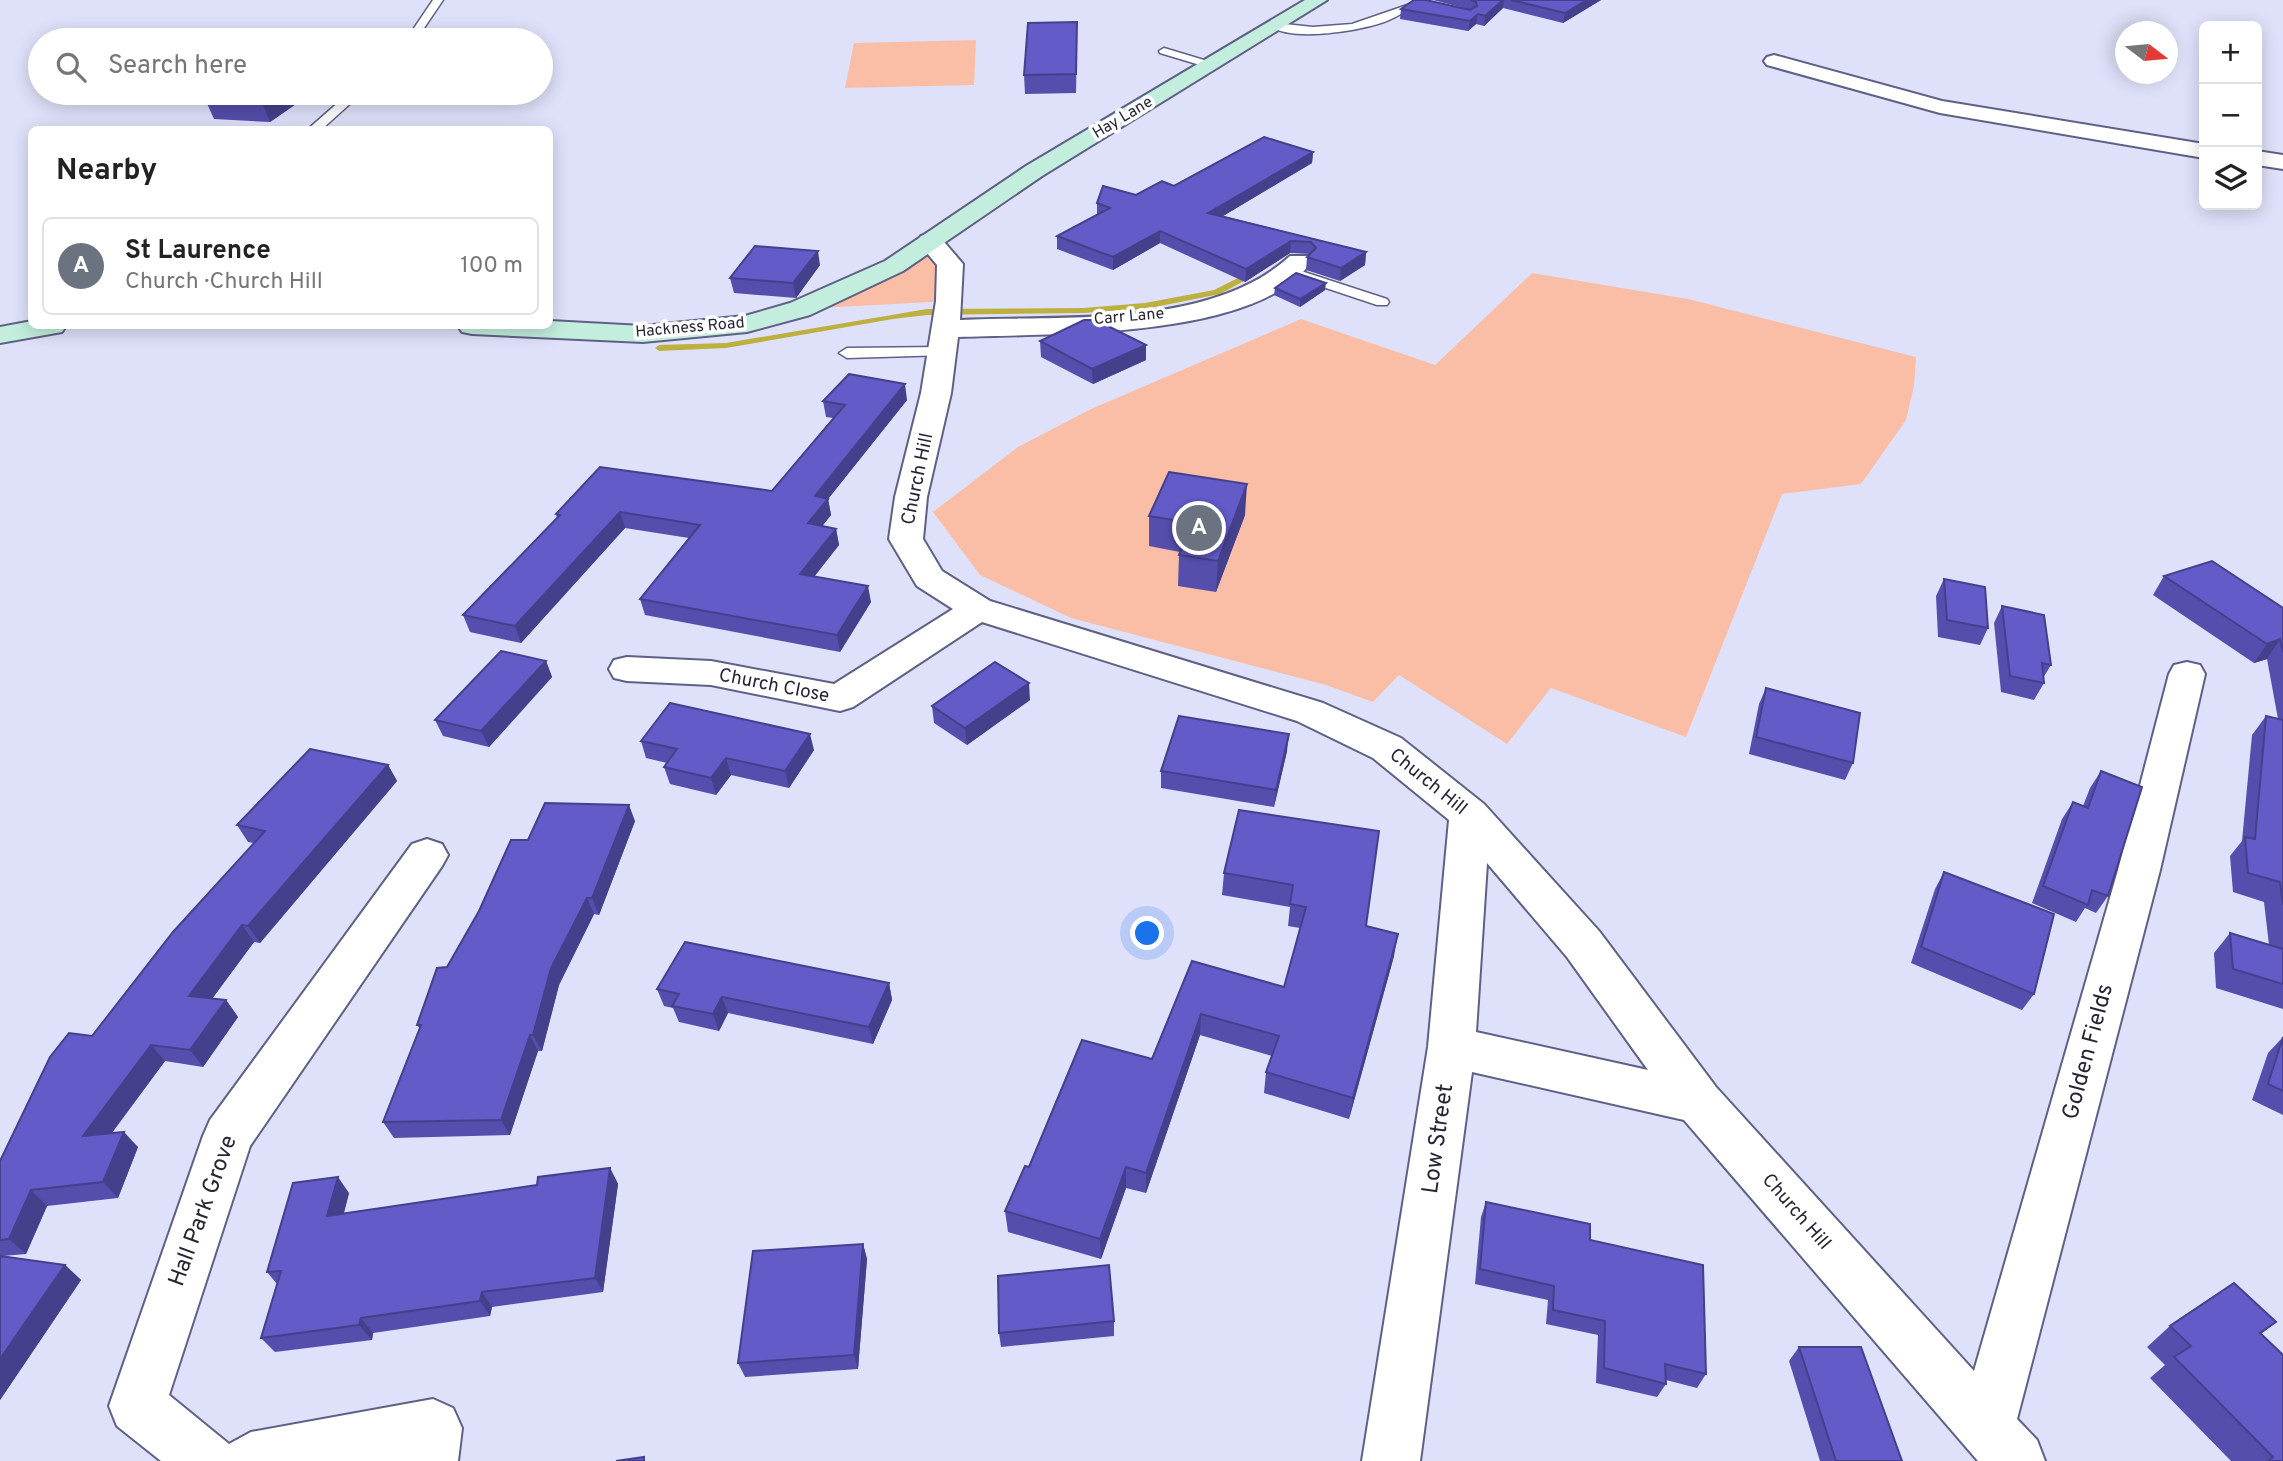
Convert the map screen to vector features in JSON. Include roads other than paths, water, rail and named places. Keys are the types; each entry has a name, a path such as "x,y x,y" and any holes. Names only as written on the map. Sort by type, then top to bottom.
{"street":[{"name":"Hay Lane","path":"930,241 965,221 1034,171 1318,0"},
{"path":"1774,61 1940,107 2199,149"},
{"path":"2262,159 2283,162"},
{"name":"Church Hill","path":"930,241 950,264 946,325 926,445 911,497 906,539 929,578 978,609 1310,712 1387,748 1470,815 1583,944 1699,1102 2001,1445"},
{"name":"Hackness Road","path":"536,329 643,334 747,324 800,309 845,290 894,265 930,241"},
{"name":"Carr Lane","path":"946,325 1135,318 1216,306 1259,289 1294,266"},
{"path":"0,335 35,329"},
{"name":"Church Close","path":"628,669 711,673 840,698 978,609"},
{"name":"Golden Fields","path":"2001,1445 2187,674"},
{"name":"Low Street","path":"1391,1461 1452,1047 1470,815"},
{"name":"Hall Park Grove","path":"207,1461 136,1406 228,1136 427,855"},
{"path":"1452,1047 1699,1102"},
{"path":"251,1461 433,1428 429,1461"}],"lane":[{"path":"419,28 438,0"},
{"path":"1275,26 1300,30 1343,28 1380,20 1405,4 1423,1 1444,9"},
{"path":"1164,51 1210,65"},
{"path":"318,126 342,105"},
{"path":"1294,266 1382,302"},
{"path":"847,353 946,325"}],"waterway":[{"path":"659,348 726,345 927,312 1083,310 1145,306 1217,292 1255,273"}],"place":[{"name":"St Laurence","path":"1199,528"}]}
